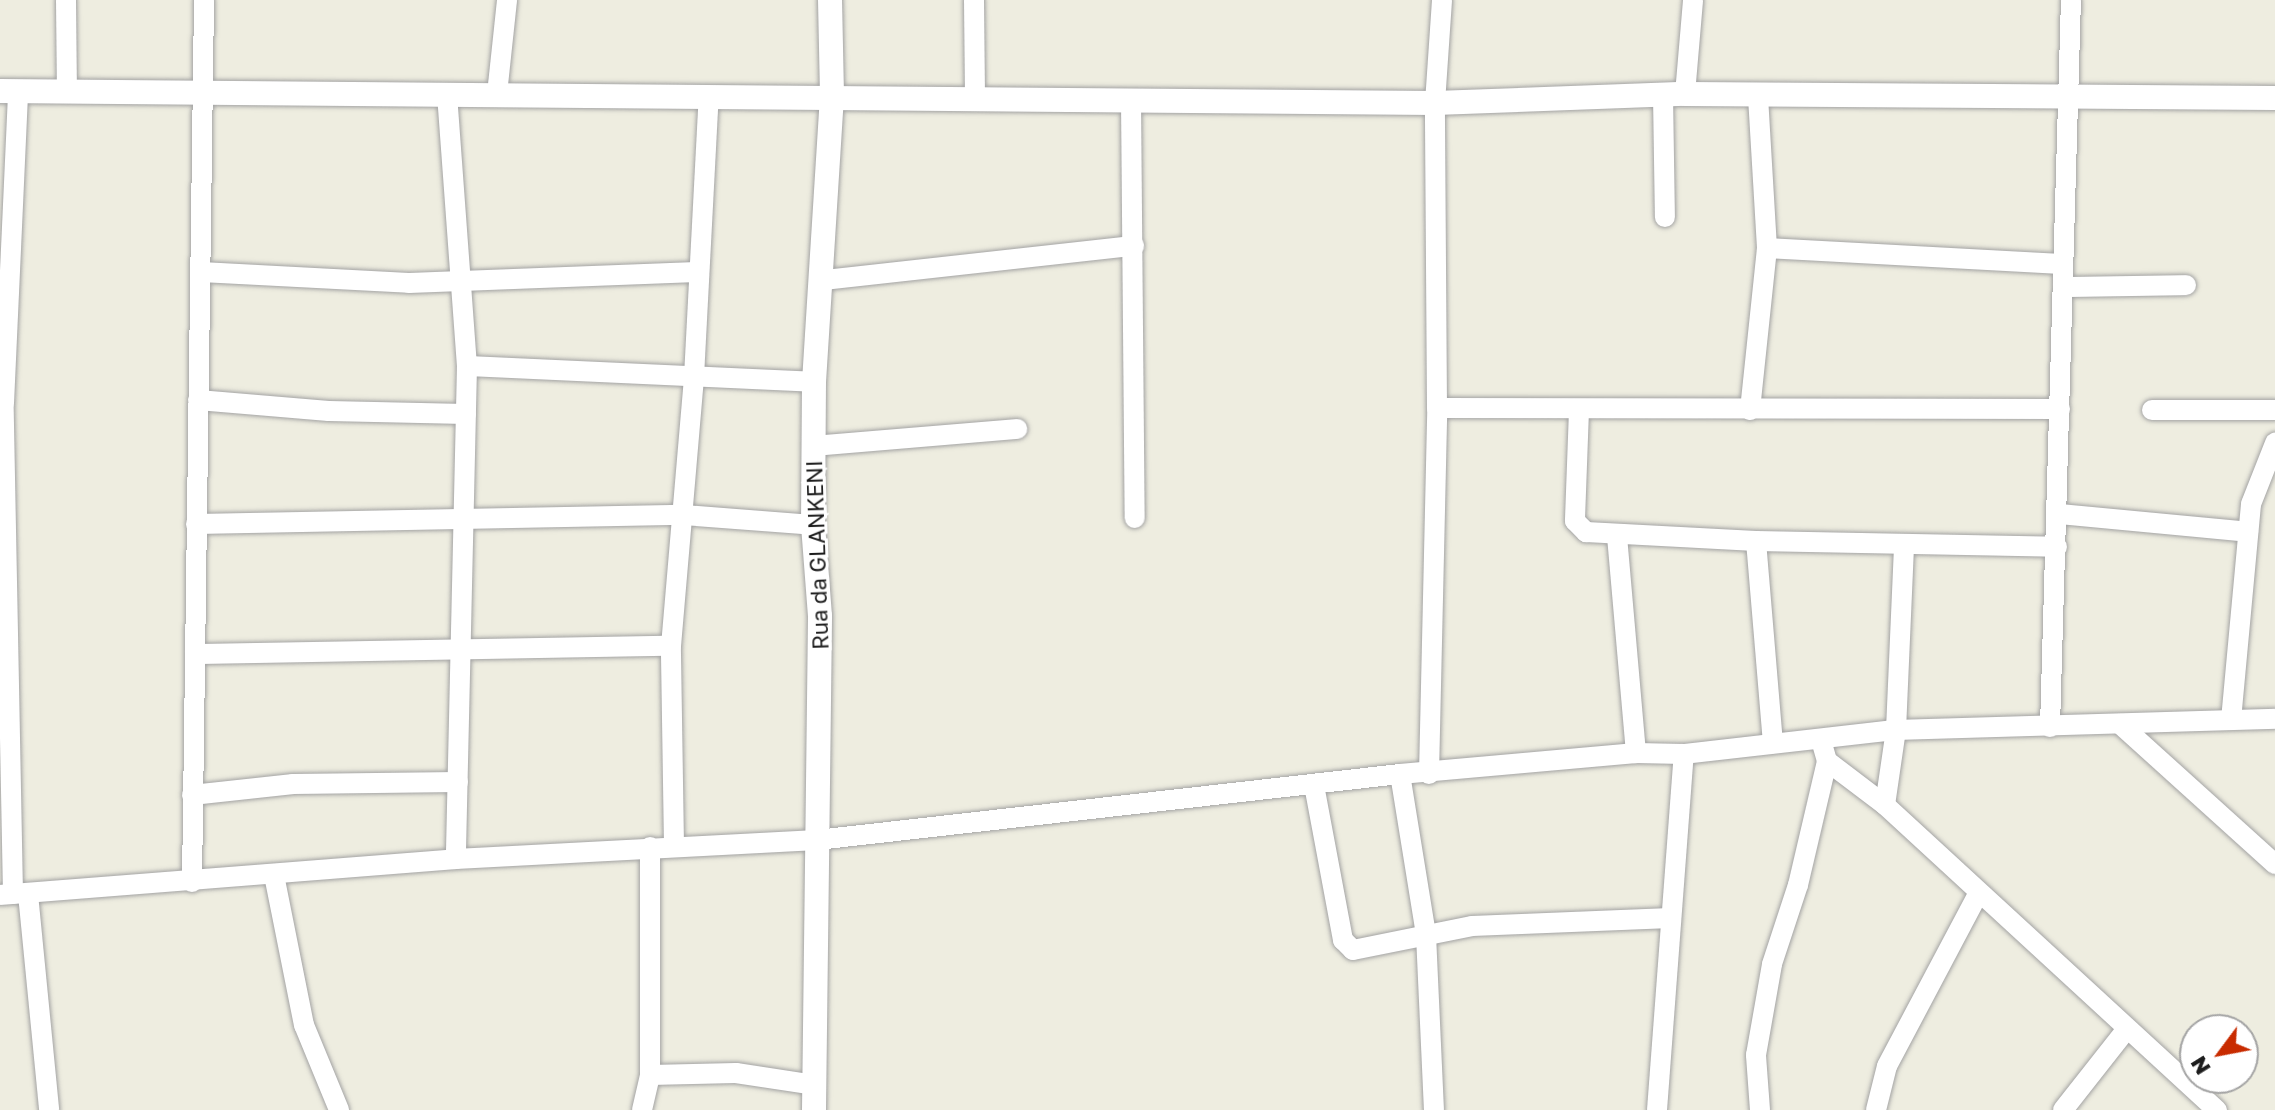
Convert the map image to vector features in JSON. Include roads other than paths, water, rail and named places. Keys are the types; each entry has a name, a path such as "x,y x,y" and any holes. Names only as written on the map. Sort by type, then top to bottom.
{"street":[{"path":"66,0 67,91"},
{"path":"192,882 204,0"},
{"path":"497,94 507,0"},
{"name":"Rua da GLANKENI","path":"814,1110 820,616 813,525 814,382 824,280 832,95 830,0"},
{"path":"974,0 975,97"},
{"path":"1429,774 1437,408 1435,103 1442,0"},
{"path":"1665,217 1674,95 1693,0"},
{"path":"2050,727 2059,514 2061,264 2071,0"},
{"path":"49,1110 14,894 4,403 9,91 832,95 1435,103 1674,95 2275,98"},
{"path":"447,94 458,280 467,366 456,859"},
{"path":"674,846 671,646 694,377 697,272 709,95"},
{"path":"1750,410 1767,248 1758,95"},
{"path":"1131,99 1135,518"},
{"path":"824,280 1134,246"},
{"path":"1767,248 2061,264"},
{"path":"201,272 458,280 697,272"},
{"path":"2063,287 2186,285"},
{"path":"467,366 814,382"},
{"path":"198,400 329,411 466,414"},
{"path":"1437,408 2060,409"},
{"path":"1579,410 1575,521 1586,532 1617,536 1904,546 2057,547"},
{"path":"2152,410 2275,410"},
{"path":"814,446 1017,429"},
{"path":"2231,720 2251,504 2275,443"},
{"path":"2059,514 2248,532"},
{"path":"196,524 684,515 813,525"},
{"path":"1617,536 1636,753"},
{"path":"1756,541 1773,743"},
{"path":"1885,805 1896,730 1904,546"},
{"path":"195,654 671,646"},
{"path":"14,894 456,859 817,840 1400,774 1429,774 1636,753 1684,754 1896,730 2275,719"},
{"path":"2120,724 2275,864"},
{"path":"1760,1110 1756,1055 1772,964 1798,885 1827,761 1821,740"},
{"path":"1657,1110 1684,754"},
{"path":"1827,761 1885,805 2126,1030 2217,1110"},
{"path":"1400,774 1426,935 1434,1110"},
{"path":"192,795 293,784 458,782"},
{"path":"1314,785 1345,944 1353,950 1386,947 1472,926 1671,918"},
{"path":"642,1110 650,1075 650,847"},
{"path":"274,875 304,1025 339,1110"},
{"path":"1876,1110 1887,1066 1978,894"},
{"path":"2063,1110 2126,1030"},
{"path":"650,1075 736,1073 814,1085"}]}
